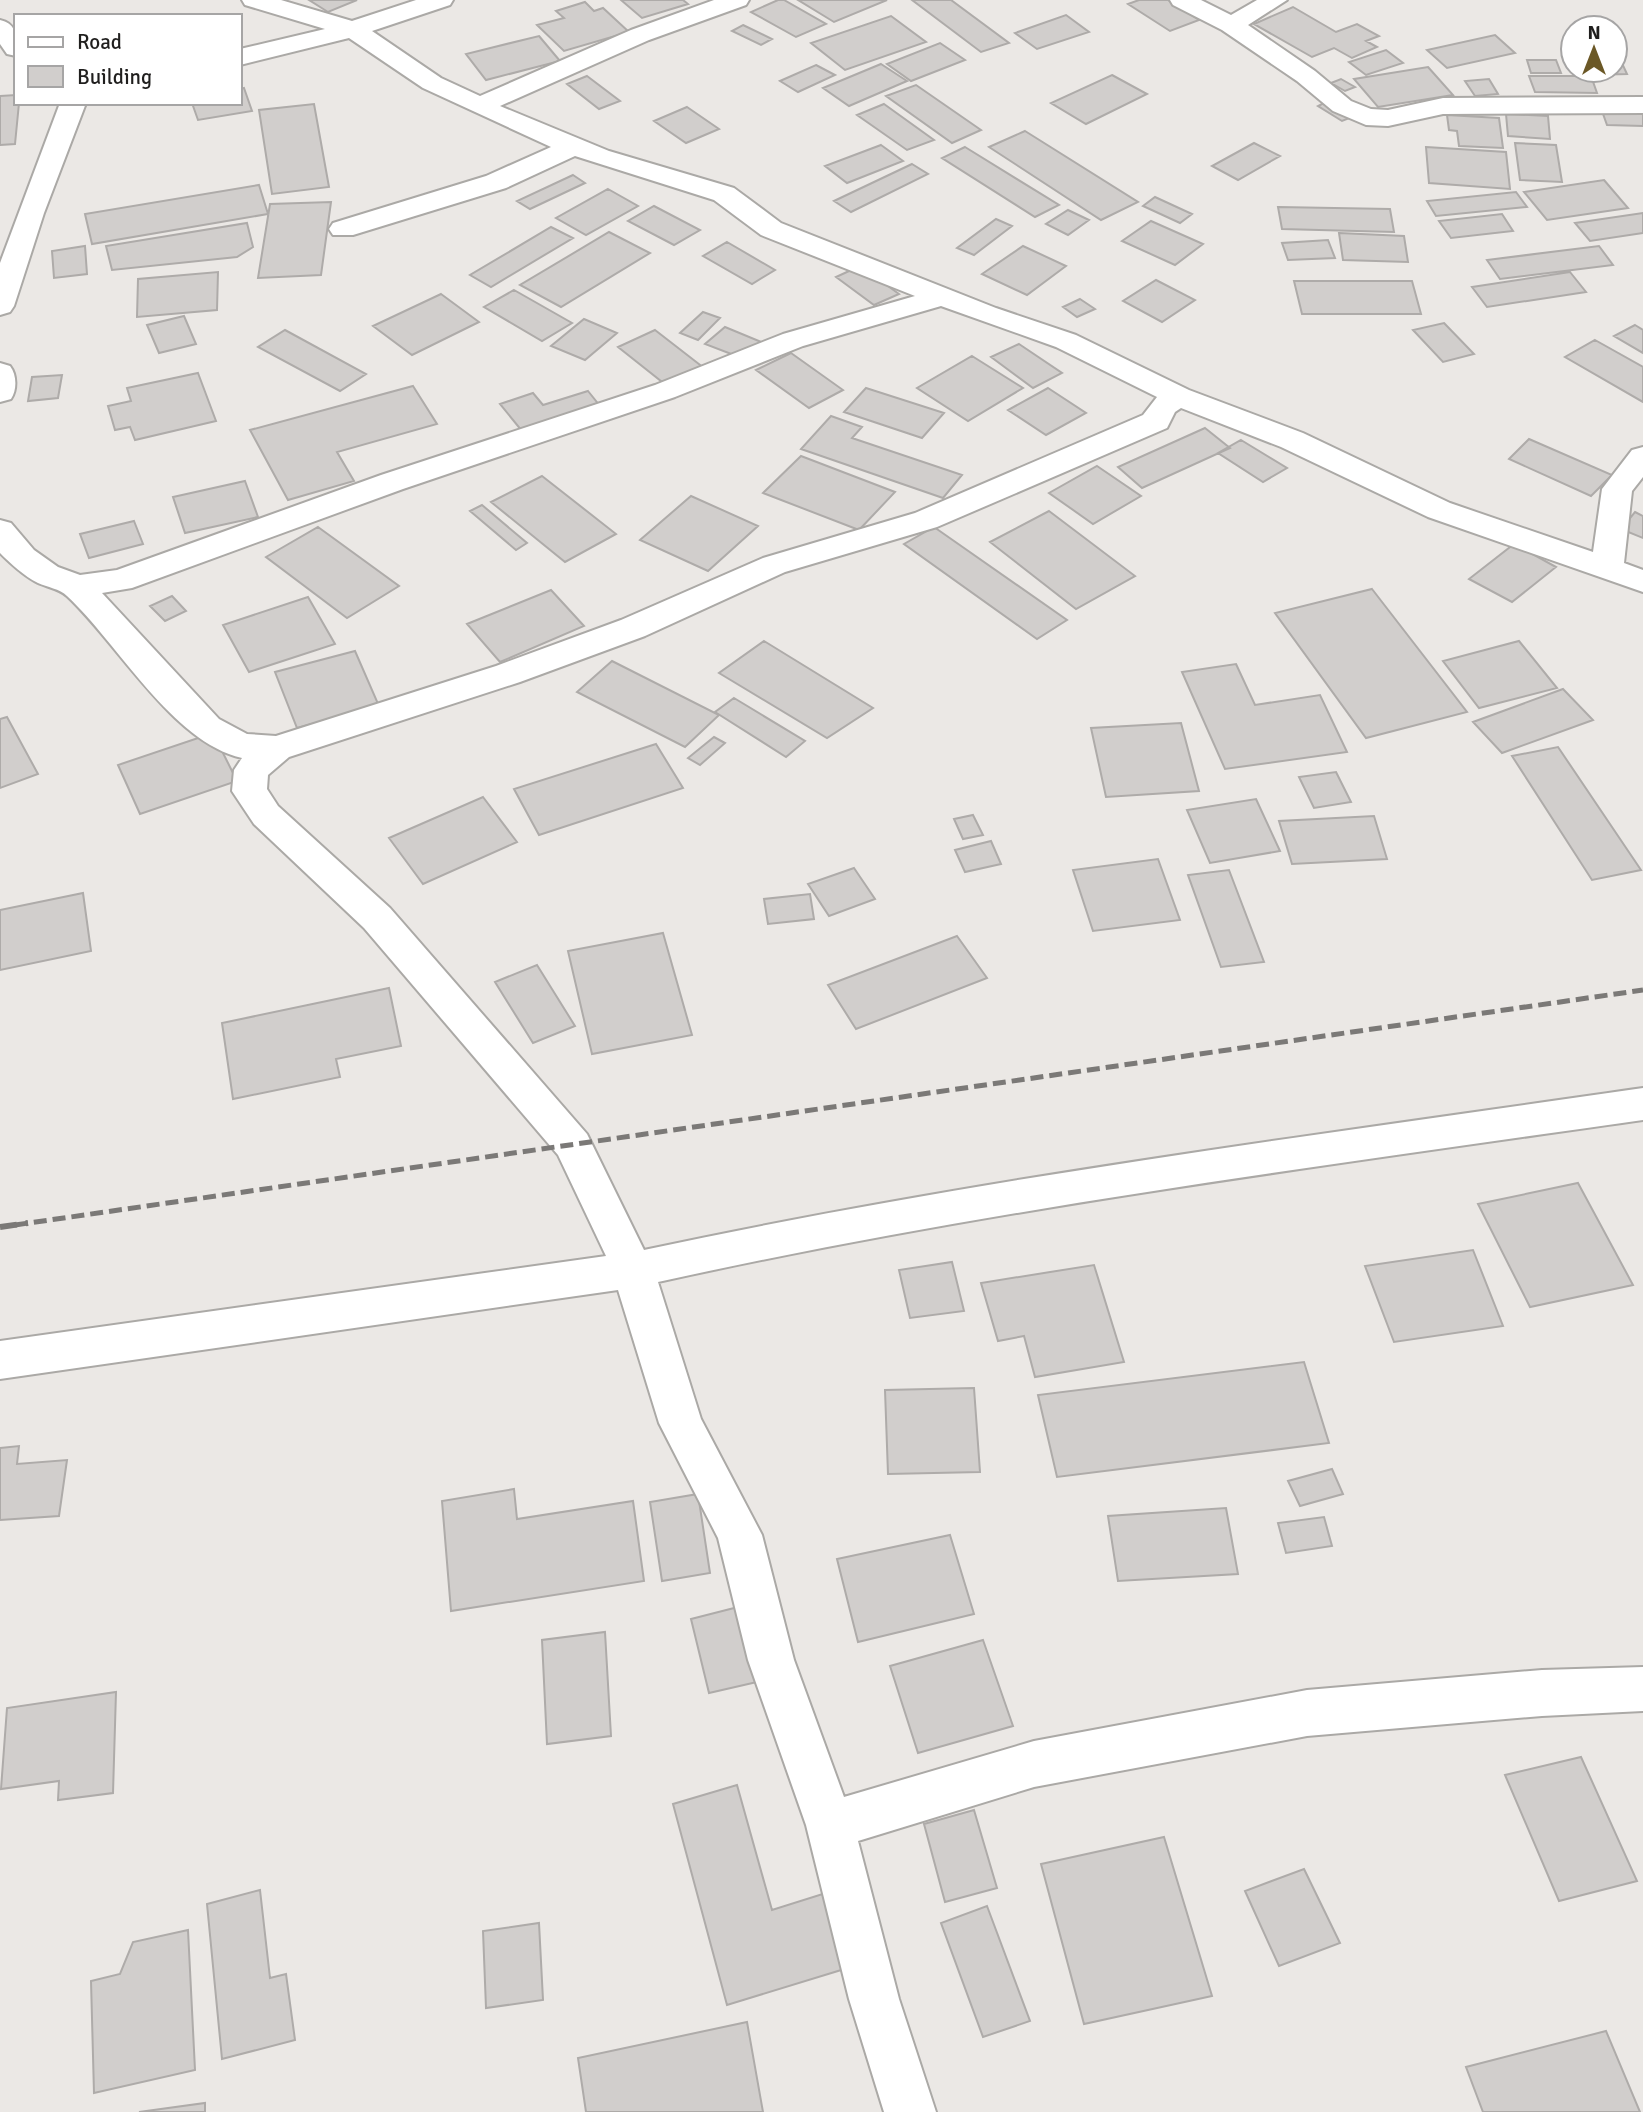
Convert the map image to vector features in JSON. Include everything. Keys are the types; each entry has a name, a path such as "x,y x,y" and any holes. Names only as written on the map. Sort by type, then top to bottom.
{"street":[{"path":"254,0 353,29 432,83 479,106 573,147 680,184 724,194 771,229 941,296 1066,341 1178,396 1292,440 1438,510 1643,581"},
{"path":"242,57 353,29 441,0"},
{"path":"479,106 640,35 737,0"},
{"path":"1182,0 1231,25 1306,76 1342,106 1366,117 1388,118 1443,106 1643,105"},
{"path":"1231,25 1275,0"},
{"path":"0,27 14,46"},
{"path":"0,306 30,213 72,105"},
{"path":"343,229 496,182 573,147"},
{"path":"77,586 121,580 392,482 665,391 793,340 941,296"},
{"path":"0,372 0,393"},
{"path":"0,530 12,561 77,586 149,668 207,727 241,747 277,748 508,674 633,628 774,565 926,520 1156,421 1162,407 1178,396"},
{"path":"1607,567 1618,489 1643,457"},
{"path":"277,748 251,770 249,791 265,815 377,918 573,1144 633,1270 681,1423 740,1535 771,1660 830,1825 874,1999 910,2112"},
{"path":"0,1360 633,1270 825,1229 1225,1164 1643,1104"},
{"path":"830,1825 1034,1764 1307,1713 1542,1693 1643,1689"}],"building":[{"path":"309,0 357,0 328,12"},
{"path":"621,0 683,0 688,4 642,18"},
{"path":"784,0 826,24 796,37 751,12"},
{"path":"798,0 887,0 834,22"},
{"path":"912,0 951,0 1009,43 981,52"},
{"path":"1139,0 1168,0 1199,20 1170,31 1128,4"},
{"path":"585,2 594,11 603,8 629,32 564,51 537,25 564,18 556,11"},
{"path":"1293,7 1336,32 1357,24 1379,36 1366,41 1377,47 1352,58 1334,48 1312,57 1254,24"},
{"path":"1066,15 1089,32 1037,49 1015,33"},
{"path":"891,16 926,42 845,70 811,43"},
{"path":"743,25 772,39 761,45 732,31"},
{"path":"1495,35 1515,53 1447,68 1427,50"},
{"path":"539,36 560,61 486,80 466,54"},
{"path":"940,43 965,60 911,81 887,64"},
{"path":"1386,50 1403,63 1366,75 1349,62"},
{"path":"1527,60 1556,60 1559,68 1559,73 1531,73"},
{"path":"881,64 907,81 849,106 823,88"},
{"path":"816,65 835,75 798,92 780,81"},
{"path":"1428,67 1453,95 1378,107 1354,79"},
{"path":"1112,75 1147,94 1086,124 1051,103"},
{"path":"587,76 620,101 599,109 567,84"},
{"path":"1529,76 1559,76 1559,84 1594,84 1597,93 1535,92"},
{"path":"1341,79 1355,87 1345,91 1331,83"},
{"path":"1489,79 1498,94 1475,96 1465,81"},
{"path":"916,85 981,130 952,143 886,96"},
{"path":"242,88 252,111 198,120 193,105 242,105"},
{"path":"14,95 14,105 19,105 15,144 0,145 0,96"},
{"path":"1328,101 1352,117 1342,121 1318,106"},
{"path":"314,104 329,187 272,194 259,110"},
{"path":"884,104 934,140 907,150 857,115"},
{"path":"687,107 719,129 686,143 654,121"},
{"path":"1602,111 1643,112 1643,126 1607,125"},
{"path":"1506,114 1548,116 1550,139 1508,136"},
{"path":"1447,115 1499,118 1503,148 1459,146 1457,131 1449,130"},
{"path":"1025,131 1138,202 1101,220 989,147"},
{"path":"1254,143 1280,156 1238,180 1212,166"},
{"path":"1515,143 1556,145 1562,182 1520,180"},
{"path":"881,145 903,161 847,183 825,166"},
{"path":"965,147 1059,205 1035,217 942,158"},
{"path":"1426,147 1506,152 1510,189 1429,183"},
{"path":"912,164 928,174 851,212 834,201"},
{"path":"573,175 585,183 530,209 517,201"},
{"path":"1604,180 1628,208 1547,220 1524,192"},
{"path":"259,185 268,214 92,244 85,214"},
{"path":"608,189 638,206 586,235 556,218"},
{"path":"1516,192 1527,207 1436,216 1427,201"},
{"path":"1155,197 1192,214 1180,223 1143,206"},
{"path":"331,202 321,275 258,278 270,204"},
{"path":"654,206 700,230 674,245 628,221"},
{"path":"1278,207 1390,209 1394,232 1282,229"},
{"path":"1068,210 1089,220 1068,235 1046,224"},
{"path":"1643,213 1643,233 1590,241 1575,223"},
{"path":"1502,214 1513,231 1451,238 1439,221"},
{"path":"996,219 1012,226 974,255 957,248"},
{"path":"1151,221 1203,244 1175,265 1122,241"},
{"path":"247,223 253,247 237,257 112,270 106,246"},
{"path":"551,227 573,238 491,287 470,275"},
{"path":"609,232 650,253 561,307 520,285"},
{"path":"1339,233 1404,236 1408,262 1343,260"},
{"path":"1328,240 1335,258 1288,260 1282,243"},
{"path":"727,242 775,270 752,284 703,256"},
{"path":"85,246 87,274 54,278 52,251"},
{"path":"1023,246 1066,266 1027,295 982,274"},
{"path":"1599,246 1613,265 1500,279 1487,260"},
{"path":"860,266 899,294 874,305 836,277"},
{"path":"218,272 217,310 137,317 138,279"},
{"path":"1570,272 1586,292 1487,307 1472,287"},
{"path":"1156,280 1195,300 1162,322 1123,301"},
{"path":"1294,281 1412,281 1421,314 1302,314"},
{"path":"514,290 572,323 542,341 484,307"},
{"path":"441,294 479,322 412,355 373,326"},
{"path":"1080,299 1095,309 1077,317 1063,307"},
{"path":"703,312 720,318 698,340 680,333"},
{"path":"184,316 196,344 159,353 147,325"},
{"path":"584,319 617,333 585,360 551,346"},
{"path":"1444,323 1474,354 1443,362 1413,330"},
{"path":"1635,325 1643,330 1643,353 1614,336"},
{"path":"725,327 766,344 747,360 705,344"},
{"path":"285,330 366,374 340,391 258,347"},
{"path":"655,330 704,368 666,385 618,347"},
{"path":"1595,340 1643,367 1643,402 1565,357"},
{"path":"1019,344 1062,373 1033,388 991,357"},
{"path":"791,353 843,390 809,408 756,370"},
{"path":"972,356 1023,388 968,421 917,388"},
{"path":"198,373 216,421 135,440 130,427 115,430 108,406 131,401 127,388"},
{"path":"62,375 58,398 28,401 32,377"},
{"path":"413,386 437,424 337,452 354,481 288,500 250,430"},
{"path":"866,388 944,413 922,438 844,412"},
{"path":"1048,388 1086,413 1046,435 1008,410"},
{"path":"588,391 600,406 522,431 500,404 533,393 543,405"},
{"path":"831,416 862,427 852,438 962,475 943,498 801,449"},
{"path":"1205,428 1230,448 1142,488 1118,467"},
{"path":"1529,439 1612,475 1591,496 1509,459"},
{"path":"1241,440 1287,468 1263,482 1218,453"},
{"path":"801,456 895,492 859,530 763,493"},
{"path":"1097,466 1141,496 1093,524 1049,493"},
{"path":"542,476 616,534 565,562 491,502"},
{"path":"245,481 258,517 185,533 173,497"},
{"path":"691,496 758,526 708,571 640,540"},
{"path":"482,505 527,543 516,550 470,511"},
{"path":"1049,511 1135,576 1076,609 990,542"},
{"path":"1635,512 1643,516 1643,538 1621,529"},
{"path":"134,521 143,544 89,558 80,534"},
{"path":"318,527 399,586 347,618 266,557"},
{"path":"934,527 1067,620 1037,639 904,544"},
{"path":"1514,544 1556,567 1512,602 1469,579"},
{"path":"1372,589 1467,712 1366,738 1275,613"},
{"path":"551,590 584,626 500,662 467,624"},
{"path":"172,596 186,611 165,621 150,606"},
{"path":"308,597 335,644 249,672 223,625"},
{"path":"764,641 873,708 827,738 719,673"},
{"path":"1519,641 1557,688 1479,708 1443,661"},
{"path":"355,651 379,706 297,728 275,672"},
{"path":"612,661 719,715 685,747 577,692"},
{"path":"1236,664 1255,705 1320,695 1347,752 1225,769 1182,672"},
{"path":"1563,689 1593,720 1502,753 1473,722"},
{"path":"734,698 805,741 786,757 715,712"},
{"path":"7,717 38,774 0,788 0,719"},
{"path":"1181,723 1199,791 1106,797 1091,728"},
{"path":"213,733 237,781 140,814 118,765"},
{"path":"714,737 725,743 700,765 688,758"},
{"path":"656,744 683,788 539,835 514,789"},
{"path":"1558,747 1641,870 1592,880 1512,756"},
{"path":"1336,772 1351,802 1314,808 1299,777"},
{"path":"483,797 517,842 423,884 389,838"},
{"path":"1256,799 1280,851 1210,863 1187,810"},
{"path":"973,815 983,835 963,839 954,819"},
{"path":"1374,816 1387,859 1292,864 1279,821"},
{"path":"991,841 1001,864 965,872 955,850"},
{"path":"1158,859 1180,920 1093,931 1073,870"},
{"path":"854,868 875,899 829,916 808,884"},
{"path":"1229,870 1264,962 1221,967 1188,875"},
{"path":"83,893 91,951 0,970 0,910"},
{"path":"810,894 814,919 768,924 764,899"},
{"path":"663,933 692,1035 592,1054 568,951"},
{"path":"957,936 987,978 856,1029 828,985"},
{"path":"537,965 575,1026 533,1043 495,982"},
{"path":"389,988 401,1046 336,1059 340,1077 233,1099 222,1023"},
{"path":"1578,1183 1633,1285 1530,1307 1478,1204"},
{"path":"1473,1250 1503,1326 1394,1342 1365,1266"},
{"path":"952,1262 964,1311 910,1318 899,1270"},
{"path":"1094,1265 1124,1362 1035,1377 1024,1336 998,1341 981,1283"},
{"path":"1304,1362 1329,1443 1057,1477 1038,1395"},
{"path":"974,1388 980,1472 888,1474 885,1390"},
{"path":"19,1446 17,1464 67,1460 59,1516 0,1520 0,1448"},
{"path":"1332,1469 1343,1494 1300,1506 1288,1481"},
{"path":"514,1489 517,1519 633,1501 644,1581 451,1611 442,1501"},
{"path":"698,1494 710,1573 662,1581 650,1502"},
{"path":"1226,1508 1238,1574 1118,1581 1108,1516"},
{"path":"1324,1517 1332,1546 1286,1553 1278,1523"},
{"path":"950,1535 974,1614 858,1642 837,1559"},
{"path":"738,1607 757,1682 709,1693 691,1619"},
{"path":"605,1632 611,1736 547,1744 542,1640"},
{"path":"983,1640 1013,1726 918,1753 890,1666"},
{"path":"116,1692 113,1793 58,1800 59,1781 1,1789 7,1708"},
{"path":"1581,1757 1637,1881 1559,1901 1505,1775"},
{"path":"737,1785 772,1910 829,1892 851,1967 727,2005 673,1804"},
{"path":"974,1810 997,1888 945,1902 924,1824"},
{"path":"1164,1837 1212,1996 1084,2024 1041,1864"},
{"path":"1304,1869 1340,1943 1279,1966 1245,1891"},
{"path":"260,1890 270,1978 286,1974 295,2040 222,2059 207,1904"},
{"path":"987,1906 1030,2021 983,2037 941,1923"},
{"path":"539,1923 543,2000 486,2008 483,1931"},
{"path":"188,1930 195,2070 94,2093 91,1981 120,1974 133,1942"},
{"path":"747,2022 763,2112 586,2112 578,2058"},
{"path":"1606,2031 1640,2112 1483,2112 1466,2067"},
{"path":"205,2103 205,2112 139,2112"}],"railway":[{"path":"15,1225 1643,990"},
{"path":"0,1227 28,1223"}]}
